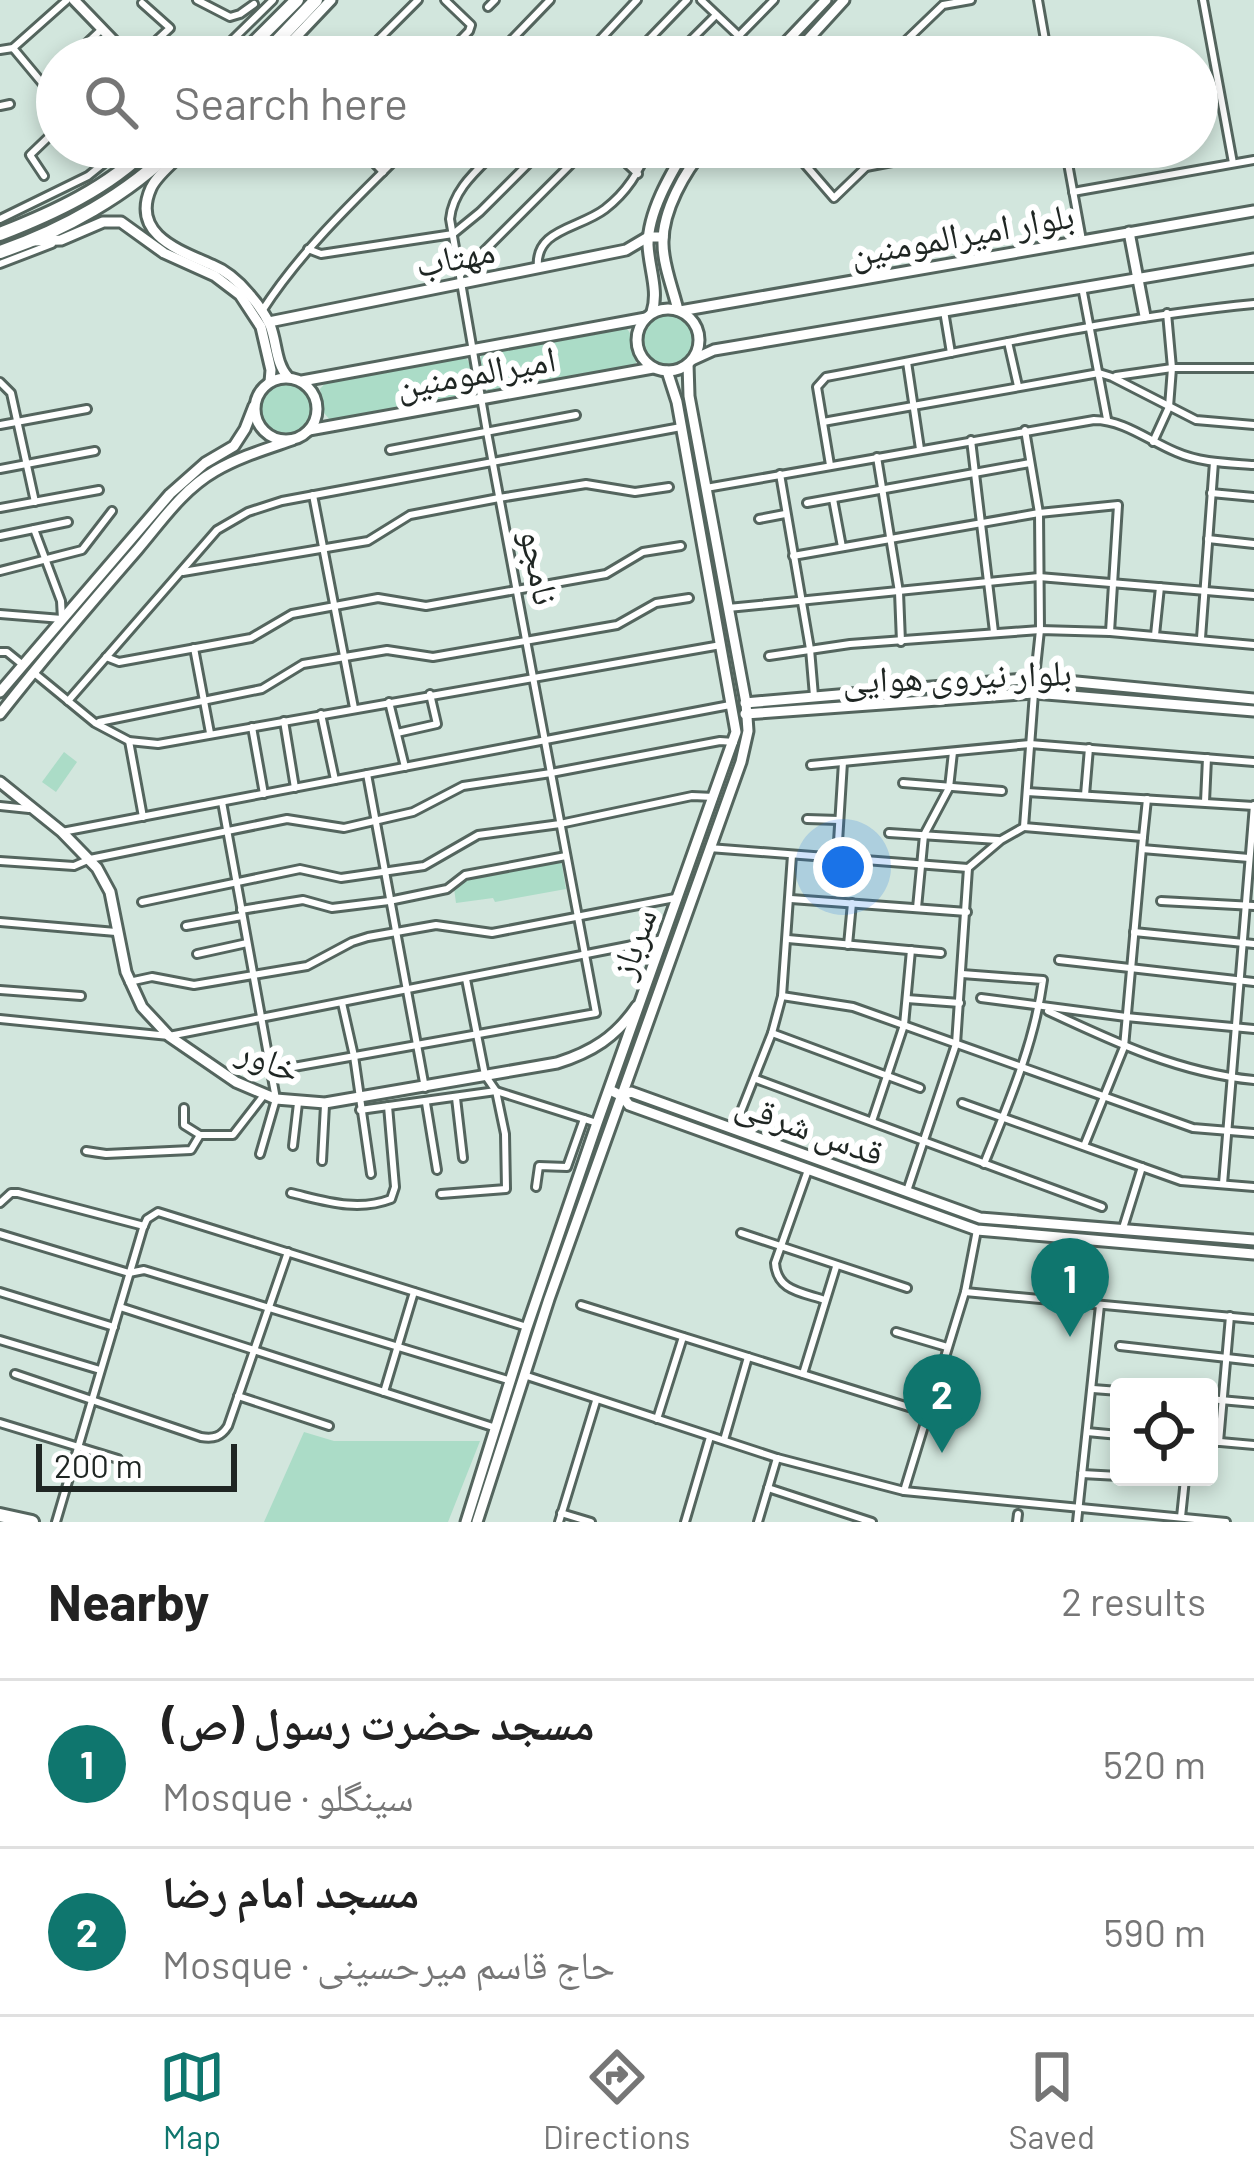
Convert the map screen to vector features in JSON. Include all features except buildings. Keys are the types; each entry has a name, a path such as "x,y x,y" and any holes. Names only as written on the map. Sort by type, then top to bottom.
{"highway":[{"path":"261,36 297,0"},
{"path":"282,36 316,0"},
{"path":"0,234 47,215 127,168"},
{"path":"0,252 104,202 151,168"},
{"path":"0,1515 32,1522"}],"street":[{"path":"0,50 13,48 71,0 109,36"},
{"path":"197,0 230,17 252,2 269,4"},
{"path":"297,35 331,0"},
{"path":"382,36 418,0"},
{"path":"445,0 469,22 471,28 463,36"},
{"path":"488,8 495,0"},
{"path":"515,36 550,0"},
{"path":"604,36 637,0"},
{"path":"652,36 687,0"},
{"path":"701,0 739,36 774,0"},
{"path":"792,36 826,0"},
{"path":"811,36 844,0"},
{"path":"911,36 943,5 971,0"},
{"path":"1038,0 1044,36"},
{"path":"1203,0 1210,36"},
{"path":"142,3 170,28 161,36"},
{"path":"236,36 269,4"},
{"path":"297,35 302,14"},
{"path":"695,36 716,15"},
{"path":"94,36 102,29"},
{"path":"13,48 36,76"},
{"path":"1218,82 1233,163"},
{"path":"1218,166 1254,160"},
{"path":"39,168 44,176"},
{"path":"0,219 98,168"},
{"path":"169,168 152,185 146,208 150,224 163,242 230,275 246,290 258,312 270,382"},
{"path":"379,168 383,172"},
{"path":"258,312 308,249 387,168"},
{"name":"نامجو","path":"478,1034 596,1013 453,234 452,206 459,190 480,168"},
{"path":"308,249 321,254 453,234 524,168"},
{"path":"461,279 568,168"},
{"path":"632,168 638,174"},
{"path":"538,268 538,252 546,241 607,208 640,168"},
{"path":"649,315 664,309 688,316 699,342 690,362 668,371 653,368 637,345 640,326 656,301 649,237 654,213 676,168"},
{"path":"679,311 663,237 667,216 690,168"},
{"path":"808,168 834,198 865,168"},
{"path":"1069,168 1082,240"},
{"path":"1073,193 1206,168"},
{"name":"بلوار امیرالمومنین","path":"679,311 1254,211"},
{"path":"0,264 104,222 121,222 164,253 231,286 269,322 281,370 310,388 317,403 309,430 246,456 194,485 0,692"},
{"path":"1129,232 1145,316"},
{"name":"مهتاب","path":"269,322 461,279 626,250 649,237 663,237"},
{"path":"28,241 61,240"},
{"name":"بلوار امیرالمومنین","path":"690,362 714,350 1254,260"},
{"path":"1082,287 1108,420"},
{"path":"830,465 817,387 826,377 1145,316 1254,304"},
{"path":"944,311 952,353"},
{"path":"1154,442 1169,407 1172,368 1167,313"},
{"name":"امیرالمومنین","path":"302,382 649,315"},
{"path":"1008,342 1018,386"},
{"name":"سرباز","path":"466,1522 524,1375 597,1123 663,939 745,747 747,708 688,396 690,362"},
{"path":"907,362 920,449"},
{"name":"امیرالمومنین","path":"309,430 653,368"},
{"path":"823,422 1099,374 1254,368"},
{"name":"سرباز","path":"477,1522 496,1428 527,1328 544,1297 622,1096 736,732 668,371"},
{"path":"1112,376 1196,420 1254,425"},
{"path":"0,714 170,494 205,463 234,446 257,396 270,382 288,377"},
{"path":"0,382 11,393 35,502"},
{"path":"254,406 265,432 292,440"},
{"path":"0,425 87,409"},
{"path":"390,449 576,415"},
{"path":"693,490 1025,430 1108,420 1181,455 1254,465"},
{"path":"68,700 217,530 248,512 282,501 682,427"},
{"path":"1024,827 1040,630 1039,513 1025,430"},
{"path":"971,440 994,632"},
{"path":"0,469 95,451"},
{"path":"877,457 901,642"},
{"path":"1201,640 1214,462"},
{"path":"807,503 1030,463"},
{"path":"780,474 814,698"},
{"path":"180,572 368,541 410,514 499,498 586,484 635,492 669,487"},
{"path":"0,508 100,490"},
{"path":"1211,493 1254,497"},
{"path":"313,495 354,709"},
{"path":"833,499 842,547"},
{"path":"793,556 1039,513 1118,505 1110,632"},
{"path":"0,571 82,550 112,511"},
{"path":"760,519 787,514"},
{"path":"0,536 68,523"},
{"path":"34,530 67,622"},
{"path":"1208,539 1254,544"},
{"path":"106,656 119,662 251,638 292,614 378,598 427,605 606,574 643,552 681,545"},
{"path":"728,608 1039,577 1254,595"},
{"path":"1155,635 1160,587"},
{"path":"95,723 262,689 303,664 387,650 433,657 616,625 656,603 689,598"},
{"path":"0,614 67,622"},
{"path":"769,656 850,644 1040,630 1254,644"},
{"path":"34,672 95,723 129,741 158,744 721,645"},
{"path":"194,648 210,734"},
{"path":"0,652 8,652 23,665"},
{"name":"بلوار نیروی هوایی","path":"747,708 1035,678 1254,699"},
{"path":"916,690 917,703"},
{"name":"بلوار نیروی هوایی","path":"747,708 917,703 1034,693 1254,711"},
{"path":"397,733 437,724 430,694"},
{"path":"389,702 405,767"},
{"path":"62,832 544,740 747,708"},
{"path":"321,714 334,780"},
{"path":"284,721 296,788"},
{"path":"252,727 264,794"},
{"path":"129,741 143,817"},
{"path":"0,861 74,866 287,819 344,828 413,812 463,786 734,742"},
{"path":"812,765 1030,744 1254,762"},
{"path":"1085,795 1089,748"},
{"path":"917,908 924,835 949,788 953,752"},
{"path":"1205,803 1208,758"},
{"path":"837,858 843,762"},
{"path":"367,774 424,1088"},
{"name":"خاور","path":"0,782 90,859 110,892 129,982 142,1007 170,1036 236,1082 276,1100 325,1103 557,1064 609,1039 644,994"},
{"path":"903,784 1002,791"},
{"path":"1027,792 1254,806 1222,1184"},
{"path":"142,902 300,869 341,878 424,866 478,835 560,824 692,796 715,797"},
{"path":"1084,1146 1124,1047 1147,799"},
{"path":"222,802 276,1100 260,1154"},
{"path":"0,806 32,809"},
{"path":"807,819 839,820"},
{"path":"704,846 968,868 1024,827 1143,837"},
{"path":"889,832 1001,840"},
{"path":"1142,849 1249,858"},
{"path":"734,1129 782,996 792,855"},
{"path":"186,926 303,900 332,908 389,901 447,889 465,875 566,856"},
{"path":"907,1192 956,1044 968,868"},
{"path":"129,982 152,977 194,985 307,966 352,942 395,932 436,926 492,933 678,898"},
{"path":"790,898 967,912"},
{"path":"1161,901 1254,906"},
{"path":"848,945 852,903"},
{"path":"0,922 119,933"},
{"path":"1134,932 1254,944"},
{"path":"0,1019 170,1036 663,939"},
{"path":"788,939 941,953"},
{"path":"197,954 247,943"},
{"path":"872,1121 904,1025 911,950"},
{"path":"1058,960 1254,982"},
{"path":"962,974 1042,980 1023,1068 984,1164"},
{"path":"441,1194 506,1189 505,1134 496,1091 485,1075 466,979"},
{"path":"0,990 81,996"},
{"path":"782,996 853,1007 1193,1128 1254,1133"},
{"path":"981,998 1254,1029"},
{"path":"907,999 959,1003"},
{"path":"342,1003 371,1174"},
{"path":"1039,1007 1124,1047 1180,1066 1254,1080"},
{"path":"772,1033 920,1088"},
{"path":"271,1071 478,1034"},
{"path":"609,1039 624,1038 626,1049"},
{"path":"755,1079 1102,1208"},
{"path":"610,1090 629,1105 808,1169 874,1187 977,1230 1254,1254"},
{"path":"361,1110 496,1091 597,1123"},
{"name":"قدس شرقی","path":"622,1096 631,1092 874,1187 907,1192 980,1218 1254,1240"},
{"path":"184,1108 184,1125 200,1135 233,1135 264,1095"},
{"path":"456,1098 463,1158"},
{"path":"293,1146 298,1103"},
{"path":"322,1161 325,1103"},
{"path":"426,1103 437,1170"},
{"path":"962,1103 1181,1181 1254,1187"},
{"path":"291,1193 347,1205 391,1198 395,1187 388,1106"},
{"path":"536,1187 539,1166 567,1167 584,1119"},
{"path":"86,1151 191,1150 200,1135"},
{"path":"1123,1228 1142,1167"},
{"path":"808,1169 776,1263 779,1281 825,1300"},
{"path":"0,1203 18,1193 144,1226"},
{"path":"56,1522 144,1226 158,1212 527,1328"},
{"path":"904,1492 965,1292 980,1218"},
{"path":"741,1233 907,1288"},
{"path":"0,1234 130,1274 144,1270 511,1381"},
{"path":"15,1374 212,1439 228,1426 288,1252"},
{"path":"803,1374 836,1267"},
{"path":"0,1292 114,1327"},
{"path":"384,1392 414,1292"},
{"path":"965,1292 1254,1319"},
{"path":"1077,1522 1100,1304"},
{"path":"581,1305 928,1413"},
{"path":"120,1307 496,1428"},
{"path":"1218,1421 1230,1316"},
{"path":"896,1332 947,1347"},
{"path":"657,1420 683,1337"},
{"path":"0,1340 101,1371"},
{"path":"1120,1346 1254,1361"},
{"path":"723,1441 748,1357"},
{"path":"524,1375 777,1458 904,1492 1226,1522"},
{"path":"1091,1389 1110,1390"},
{"path":"238,1396 329,1426"},
{"path":"591,1522 560,1518 596,1400"},
{"path":"1218,1400 1254,1403"},
{"path":"0,1423 118,1460"},
{"path":"1087,1432 1110,1434"},
{"path":"685,1522 710,1437"},
{"path":"1218,1442 1254,1445"},
{"path":"758,1522 777,1458"},
{"path":"1082,1474 1110,1476"},
{"path":"1181,1517 1184,1486"},
{"path":"768,1488 872,1522"}],"green space":[{"path":"668,312 687,321 696,340 687,359 668,368 649,359 640,340 649,321"},
{"path":"626,328 636,355 636,363 629,368 490,392 482,380 482,354"},
{"path":"465,357 473,375 472,395 331,421 324,413 320,389 328,380"},
{"path":"286,381 305,389 313,408 305,427 286,435 267,427 259,408 267,389"},
{"path":"64,752 77,762 56,792 42,782"},
{"path":"561,860 566,889 495,902 493,898 456,903 453,881"},
{"path":"304,1432 334,1441 480,1441 448,1522 264,1522"}],"place":[{"name":"مسجد حضرت رسول (ص)","path":"1070,1337"},
{"name":"مسجد امام رضا","path":"942,1453"}]}
